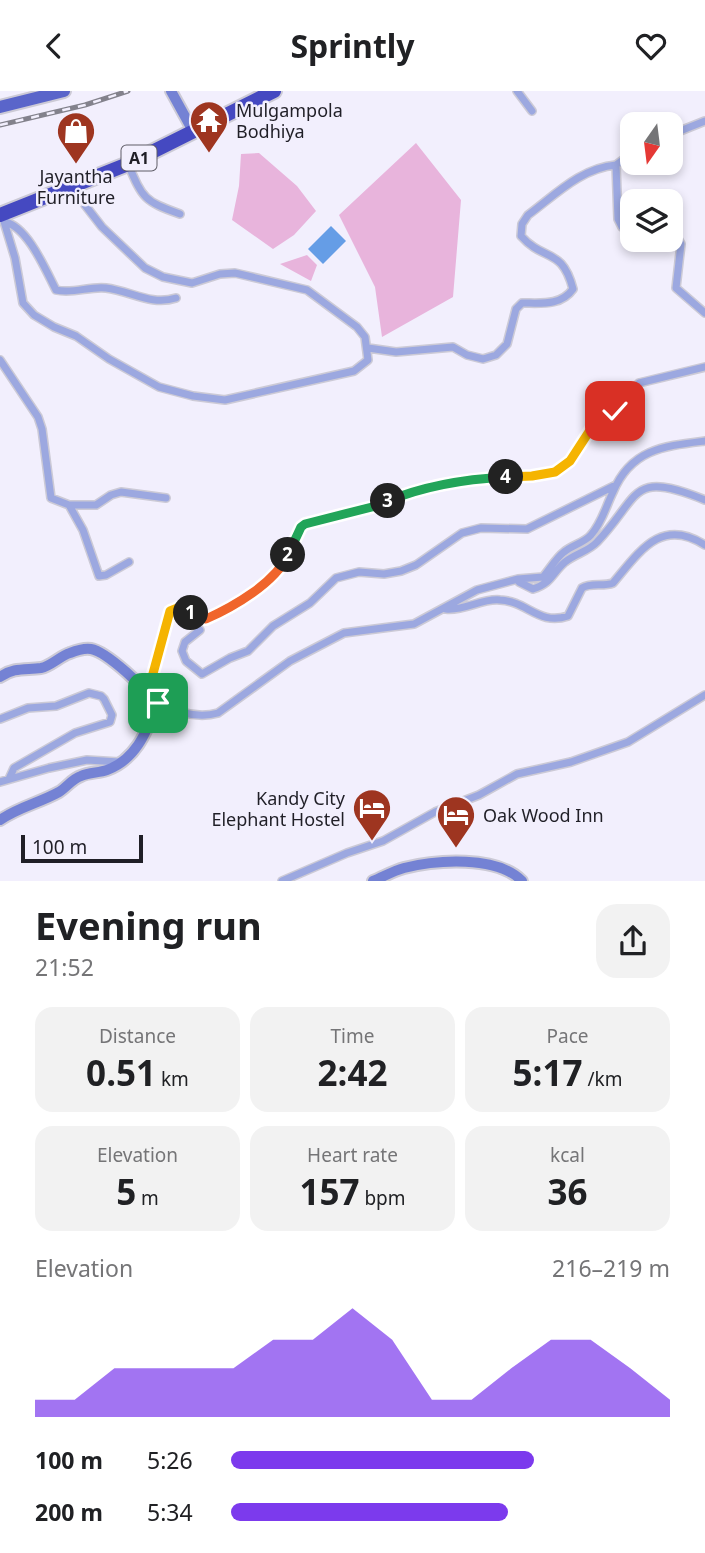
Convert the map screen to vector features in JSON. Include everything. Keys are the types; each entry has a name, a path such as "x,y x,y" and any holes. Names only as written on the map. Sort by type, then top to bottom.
{"highway":[{"name":"A1","path":"3,217 128,164 274,91"}],"main road":[{"path":"0,107 64,91"}],"street":[{"path":"171,91 193,131"},
{"path":"517,91 532,111"},
{"path":"683,130 702,123"},
{"path":"368,348 396,352 453,347 467,355 483,359 496,355 507,344 516,309 522,303 555,302 569,295 573,289 569,272 561,262 529,245 521,236 522,224 528,215 584,173 620,162"},
{"path":"128,164 139,190 153,204 180,214"},
{"path":"616,165 620,223"},
{"path":"3,217 23,303 34,315 159,387 193,396 226,400 354,371 368,360 365,337 357,327 307,290 235,272 192,283 163,277 145,268 102,227 85,205 78,183"},
{"path":"3,217 14,224 37,252 57,290 65,292 105,288 154,301 164,302 177,298"},
{"path":"680,252 676,288 705,313"},
{"path":"0,360 38,417 43,429 51,498 69,505 96,505 121,492 166,498"},
{"path":"148,692 170,611 180,607 206,619 232,607 281,569 301,527 305,524 475,478 532,476 555,472 570,461 596,421 615,411 639,383 705,367"},
{"path":"0,677 10,670 43,668 67,653 90,649 101,653 158,703 199,716 209,716 218,713 290,661 344,633 414,624 477,590 518,579 543,577 564,552 590,537 615,485 628,468 645,453 664,446 704,441 705,450"},
{"path":"200,630 185,642 182,651 186,661 202,674 248,651 273,626 310,603 336,578 359,572 384,574 401,571 416,565 462,533 481,528 527,529 615,485"},
{"path":"518,579 533,589 546,585 564,562 596,544 630,499 648,486 667,488 705,500"},
{"path":"69,505 83,530 99,576 130,562"},
{"path":"445,609 453,610 498,599 513,602 540,616 556,620 568,615 582,588 586,585 613,583 639,552 655,540 675,532 690,535 705,545"},
{"path":"0,719 28,708 56,706 89,693 101,696 112,715 110,722 75,733 14,768 9,779"},
{"path":"282,881 383,841 435,812 479,795 517,774 571,762 628,742 705,695"},
{"path":"0,820 15,810 60,792 82,775 107,770 123,762 146,734 158,703"},
{"path":"0,782 87,760 123,762"},
{"path":"373,881 403,869 468,862 501,867 514,873 522,881"}],"shaded area":[{"path":"416,143 461,200 453,297 382,337 375,287 339,215"},
{"path":"259,153 297,186 316,211 294,235 273,249 232,220 239,186 241,154"},
{"path":"307,255 317,265 311,281 280,264"}],"water":[{"path":"331,226 346,241 323,264 308,249"}],"railway":[{"path":"0,125 85,105 128,91"}],"place":[{"name":"Mulgampola Bodhiya","path":"209,154"},
{"name":"Jayantha Furniture","path":"76,165"},
{"name":"Kandy City Elephant Hostel","path":"372,842"},
{"name":"Oak Wood Inn","path":"456,849"}],"route":[{"path":"158,703 148,692 170,611 180,607 206,619 232,607 281,569 301,527 305,524 475,478 532,476 555,472 570,461 596,421 615,411"}]}
